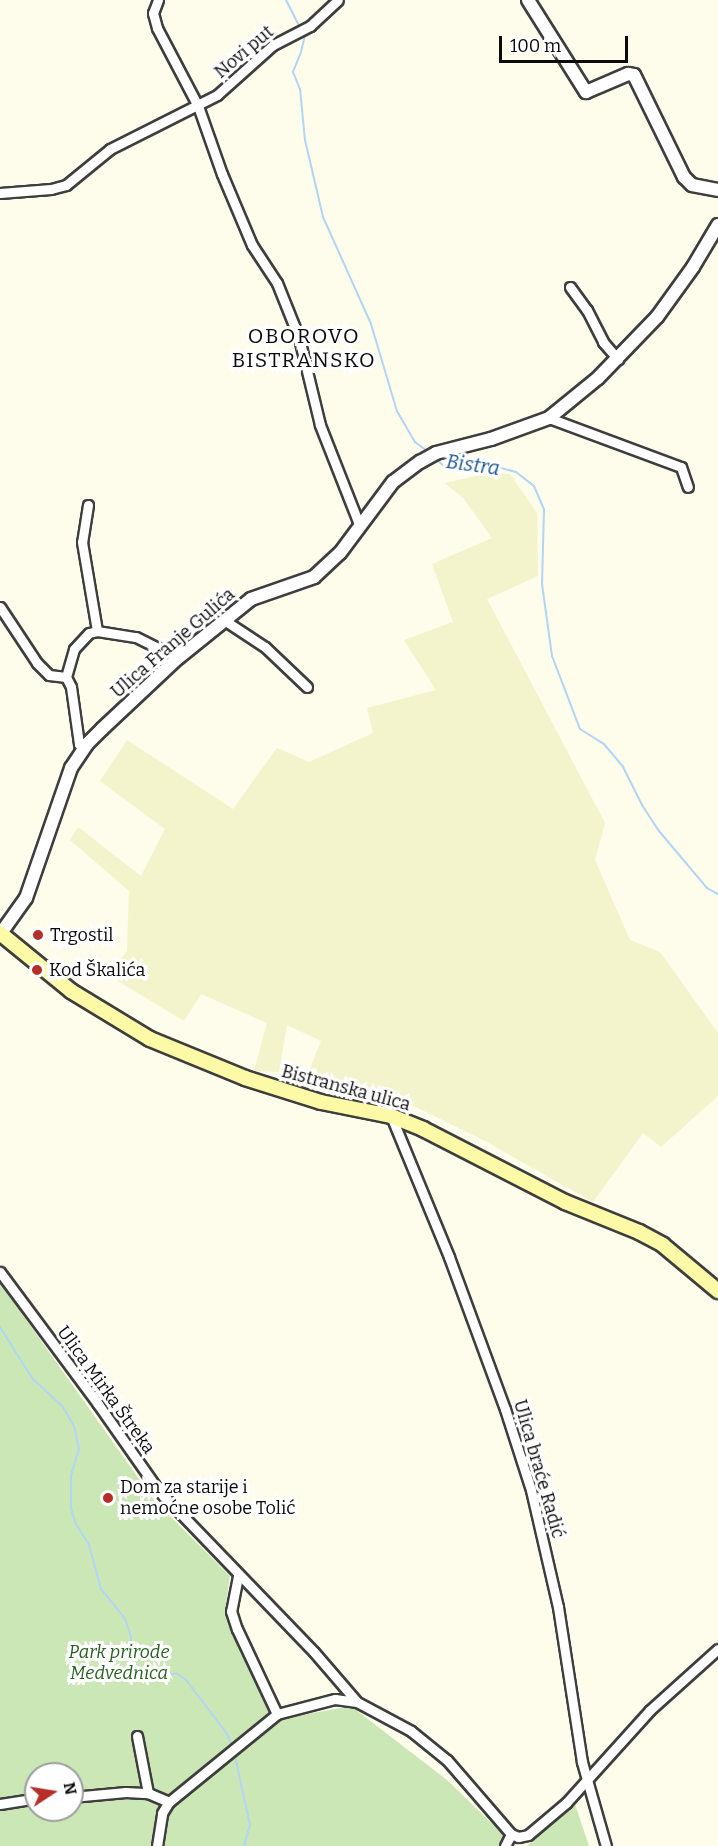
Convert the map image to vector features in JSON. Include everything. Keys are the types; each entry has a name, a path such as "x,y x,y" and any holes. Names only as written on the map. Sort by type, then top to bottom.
{"main road":[{"name":"Bistranska ulica","path":"0,934 71,991 150,1039 256,1082 321,1102 391,1116 459,1145 565,1202 639,1232 663,1245 718,1291"}],"street":[{"path":"158,0 153,13 157,28 198,106 222,174 252,246 278,283 299,338 320,426 359,524"},
{"name":"Novi put","path":"0,193 51,189 66,185 110,149 218,95 273,45 310,26 338,0"},
{"path":"528,0 586,92 628,74 634,75 684,177 692,185 718,190"},
{"name":"Ulica Franje Gulića","path":"0,934 26,898 71,768 87,744 178,658 251,599 314,577 339,553 393,482 436,453 491,439 549,418 618,359 657,317 693,267 718,225"},
{"path":"570,287 587,310 603,342 618,359"},
{"path":"549,418 681,467 688,487"},
{"path":"88,505 82,542 97,631"},
{"path":"0,607 37,663 49,675 66,677"},
{"path":"224,620 265,647 307,687"},
{"path":"87,744 79,744 73,698 66,677 74,649 89,633 97,631 136,637 178,658"},
{"name":"Ulica braće Radić","path":"391,1116 449,1257 505,1409 531,1490 558,1607 579,1745 587,1782 606,1846"},
{"name":"Ulica Mirka Štreka","path":"0,1272 159,1491 238,1576 314,1652 357,1702"},
{"path":"238,1576 231,1611 237,1629 277,1714"},
{"path":"157,1846 162,1813 169,1802 277,1714 335,1699 357,1702 411,1731 447,1760 511,1834 518,1837 528,1835 587,1782 650,1710 718,1649"},
{"path":"137,1736 148,1793"},
{"path":"84,1796 126,1792 148,1793 169,1802"},
{"path":"0,1804 24,1800"},
{"path":"505,1846 511,1834"}],"green space":[{"path":"485,474 510,474 537,513 538,576 487,599 605,823 595,860 630,940 660,952 718,1033 718,1096 661,1147 643,1133 593,1202 487,1142 416,1107 303,1086 321,1041 287,1025 279,1072 254,1071 267,1023 201,994 184,1021 108,975 127,951 129,891 70,840 78,827 141,876 165,829 100,781 127,740 233,809 277,748 309,762 373,733 367,708 436,690 404,640 453,622 432,564 492,538 464,499 445,483"},
{"name":"Park prirode Medvednica","path":"0,1283 154,1500 230,1576 225,1612 276,1720 351,1706 447,1780 515,1846 0,1846"},
{"path":"575,1804 589,1846 527,1846"}],"waterway":[{"name":"Bistra","path":"286,0 300,27"},
{"name":"Bistra","path":"303,32 305,35 301,52 293,72 300,89 305,140 323,217 371,324 397,411 415,442 427,451"},
{"name":"Bistra","path":"436,459 443,465 464,467 486,464 516,472 534,486 544,509 542,584 552,656 580,729 604,744 623,767 642,805 659,831 707,888 718,894"},
{"path":"0,1327 32,1378 63,1407 74,1426 79,1449 71,1475 71,1509 76,1524 89,1545 101,1589 125,1619 131,1636 131,1664 134,1674 151,1679 176,1673 186,1680 225,1731 233,1747"},
{"path":"234,1752 250,1825 244,1846"}],"place":[{"name":"Trgostil","path":"38,935"},
{"name":"Kod Škalića","path":"37,970"},
{"name":"Dom za starije i nemoćne osobe Tolić","path":"108,1498"}],"district":[{"name":"OBOROVO BISTRANSKO","path":"304,348"}]}
